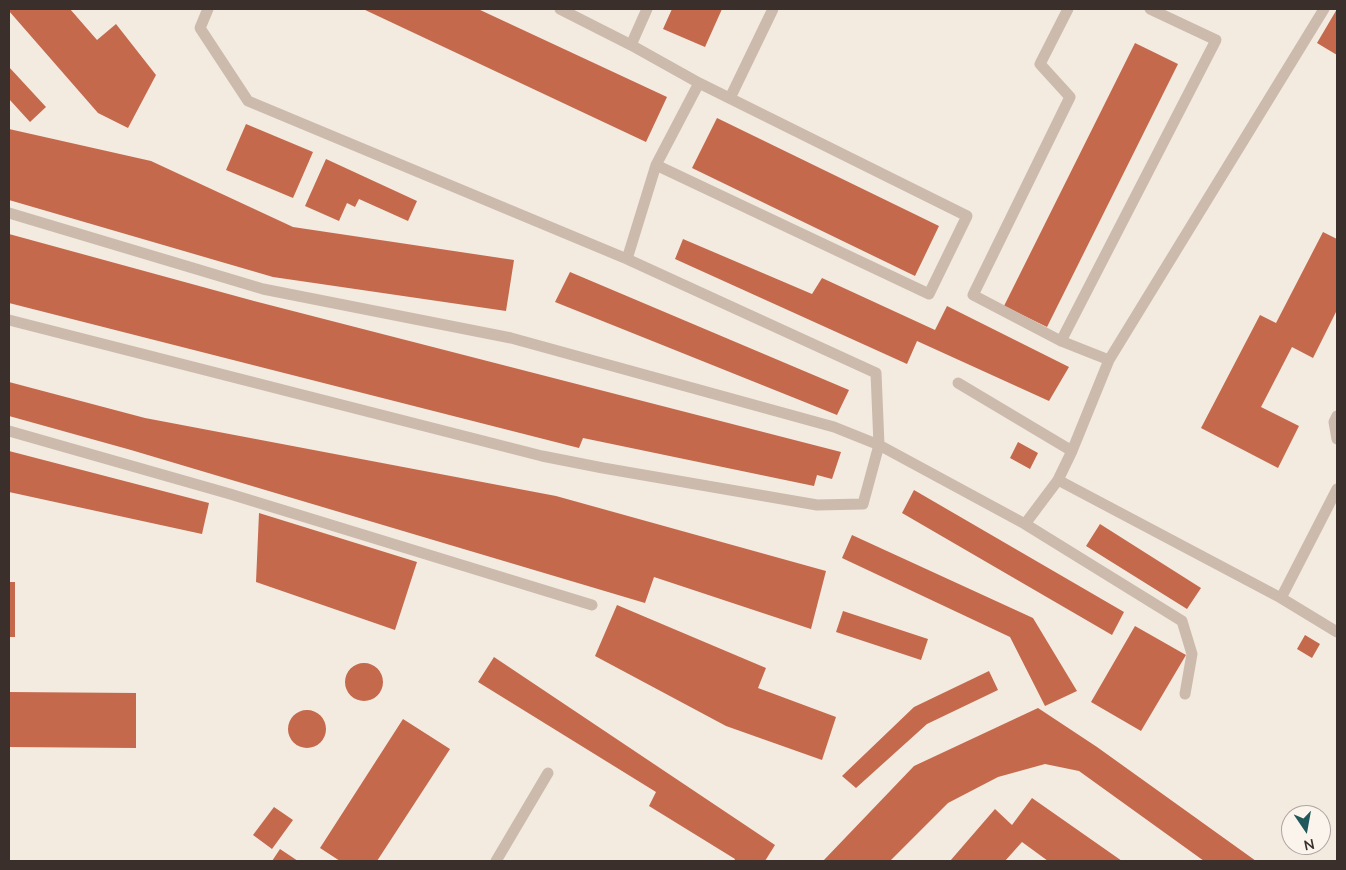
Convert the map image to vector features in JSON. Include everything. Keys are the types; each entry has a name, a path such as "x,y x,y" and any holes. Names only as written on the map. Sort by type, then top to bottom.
{"lane":[{"path":"9,320 542,456 817,505 864,504 879,445 876,373 627,259 248,101 200,28 208,9"},
{"path":"560,9 631,45 699,83 968,216 929,294 656,165"},
{"path":"631,45 647,9"},
{"path":"730,98 773,9"},
{"path":"1068,9 1040,64 1070,96 973,295 1061,341 1110,360"},
{"path":"1061,341 1216,40 1150,9"},
{"path":"1025,524 1058,480 1110,360 1324,9"},
{"path":"627,259 656,165 699,83"},
{"path":"9,213 264,289 511,338 834,427 879,445 1025,524 1182,621 1192,654 1185,694"},
{"path":"958,383 1072,451"},
{"path":"1337,416 1334,422 1337,439"},
{"path":"9,431 230,494 592,605"},
{"path":"1058,480 1281,598 1337,632"},
{"path":"1281,598 1337,489"},
{"path":"496,861 548,773"}],"building":[{"path":"9,9 70,9 97,40 116,24 156,75 128,128 98,113"},
{"path":"363,9 478,9 667,97 646,142"},
{"path":"672,9 722,9 705,47 663,29"},
{"path":"1337,9 1337,55 1317,43"},
{"path":"1135,43 1178,64 1047,327 1004,306"},
{"path":"9,67 46,107 30,122 9,99"},
{"path":"717,118 939,226 915,276 692,168"},
{"path":"246,124 313,152 293,198 226,170"},
{"path":"9,129 151,161 293,227 514,260 506,311 273,277 9,200"},
{"path":"326,159 417,201 408,221 359,199 355,207 347,203 339,221 305,206"},
{"path":"1323,232 1337,239 1337,310 1313,358 1292,347 1261,407 1299,426 1278,468 1201,428 1260,315 1276,323"},
{"path":"9,234 254,301 841,452 832,479 817,475 814,486 583,438 579,448 9,303"},
{"path":"683,239 812,294 822,278 935,330 947,306 1069,367 1049,401 917,341 907,364 675,259"},
{"path":"570,272 849,390 837,415 555,302"},
{"path":"9,382 145,418 556,496 826,571 811,629 654,577 645,603 131,450 9,416"},
{"path":"1018,442 1038,453 1030,469 1010,458"},
{"path":"9,451 209,503 202,534 9,492"},
{"path":"914,490 1124,612 1112,635 902,513"},
{"path":"259,513 417,562 395,630 256,582"},
{"path":"1100,524 1201,588 1187,609 1086,546"},
{"path":"852,535 1033,618 1077,691 1045,706 1010,637 842,558"},
{"path":"9,582 15,582 15,637 9,637"},
{"path":"617,605 766,668 758,688 836,717 822,760 726,726 595,656"},
{"path":"843,611 928,639 921,660 836,632"},
{"path":"1135,626 1186,655 1141,731 1091,702"},
{"path":"1305,635 1320,644 1312,658 1297,649"},
{"path":"494,657 775,845 765,861 734,861 735,859 649,806 656,792 478,682"},
{"path":"364,663 377,669 383,682 377,695 364,701 351,695 345,682 351,669"},
{"path":"989,671 998,690 927,724 856,788 842,776 914,707"},
{"path":"9,692 136,693 136,748 9,747"},
{"path":"1038,708 1097,747 1256,861 1204,861 1079,771 1045,764 998,777 948,803 890,861 823,861 914,766"},
{"path":"307,710 321,715 326,729 321,743 307,748 293,743 288,729 293,715"},
{"path":"403,719 450,749 377,861 340,861 320,848"},
{"path":"1032,798 1122,861 1048,861 1022,842 1005,861 950,861 995,809 1012,825"},
{"path":"274,807 293,820 272,849 253,835"},
{"path":"280,849 298,861 272,861"}]}
